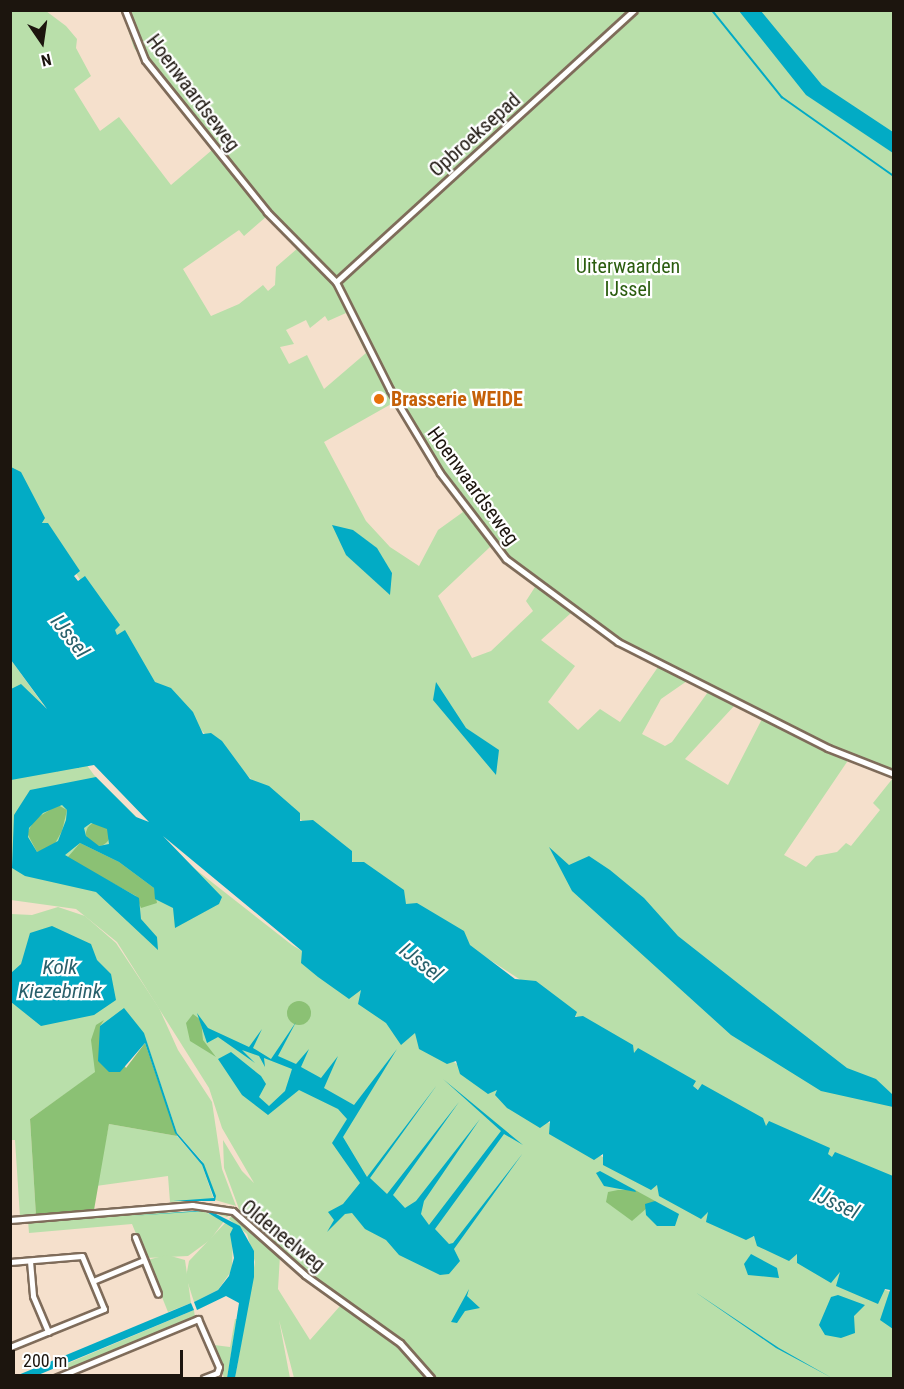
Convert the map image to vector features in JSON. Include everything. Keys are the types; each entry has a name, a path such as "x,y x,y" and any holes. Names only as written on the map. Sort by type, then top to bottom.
{"street":[{"name":"Hoenwaardseweg","path":"125,10 134,43 145,60 267,212 336,282 390,390 440,473 506,559 618,642 828,748 894,774"},
{"name":"Opbroeksepad","path":"336,282 634,10"},
{"name":"Oldeneelweg","path":"10,1220 192,1205 233,1211 305,1275 400,1342 431,1378"},
{"path":"135,1238 158,1294"},
{"path":"10,1262 82,1256 104,1309 10,1347"},
{"path":"93,1281 144,1260"},
{"path":"30,1261 33,1296 48,1332"},
{"path":"55,1378 67,1376 198,1319 219,1367 217,1373 204,1378"}],"green space":[{"name":"Uiterwaarden IJssel","path":"10,11 46,11 66,26 77,39 76,48 91,76 74,89 100,131 119,117 171,185 212,150 134,48 122,11 893,11 893,775 849,759 784,855 806,867 816,856 837,852 846,843 851,846 880,810 873,803 893,778 893,1185 765,1127 633,1053 407,906 252,780 157,687 116,634 11,475","holes":["267,216 298,248 276,267 275,285 268,291 263,285 239,304 211,316 183,269 239,230 244,236","346,313 366,353 324,389 307,355 289,364 280,347 294,344 286,330 306,320 310,328 325,316 328,321","393,403 463,512 438,530 419,566 390,547 366,521 324,442","490,547 535,587 526,601 533,611 491,651 472,658 438,596","571,613 658,667 620,722 600,709 578,730 548,702 575,666 541,640","687,681 708,692 672,742 665,746 642,734 661,699","735,705 762,719 728,785 685,759"]},
{"path":"11,660 94,775 167,847 292,945 362,987 452,1061 601,1156 756,1238 893,1293 893,1378 433,1378 403,1342 311,1279 239,1209 224,1168 223,1140 242,1171 254,1183 222,1128 209,1088 117,942 76,909 11,900"},
{"path":"58,805 67,810 62,831 53,847 37,852 27,833 35,819"},
{"path":"98,822 106,826 110,834 106,842 98,846 90,842 86,834 90,826"},
{"path":"80,843 119,862 154,888 157,903 141,908 136,896 67,858"},
{"path":"58,907 85,916 116,943 159,1008 178,1050 212,1102 222,1169 236,1206 215,1200 202,1161 177,1133 146,1040 120,1072 89,1077 30,1119 36,1216 20,1217 15,1140 11,1140 11,914 32,915"},
{"path":"299,1001 307,1005 311,1013 307,1021 299,1025 291,1021 287,1013 291,1005"},
{"path":"193,1014 201,1020 203,1040 216,1057 190,1041 186,1023"},
{"path":"104,1020 100,1026 126,1068 145,1043 177,1136 109,1124 94,1210 36,1216 30,1119 95,1072 91,1040 96,1025"},
{"path":"109,1124 177,1136 202,1165 214,1200 170,1202 168,1176 96,1186"},
{"path":"635,1190 655,1201 632,1221 606,1202 608,1192"},
{"path":"200,1206 230,1214 227,1217 201,1209 130,1214 202,1211 225,1220 210,1240 188,1256 146,1258 132,1224 29,1233 28,1220"},
{"path":"233,1214 280,1255 278,1289 310,1340 340,1306 400,1349 425,1378 294,1378 279,1320 290,1378 235,1378 255,1262 247,1234 229,1219"},
{"path":"227,1221 233,1228 232,1270 218,1290 194,1302 186,1277 189,1261"},
{"path":"167,1255 185,1260 191,1303 168,1312 147,1260"},
{"path":"194,1310 195,1318 70,1370 64,1365"},
{"path":"235,1319 237,1319 227,1378 224,1378 214,1345 230,1347"}],"water":[{"path":"739,11 761,11 822,85 893,132 893,153 806,95"},
{"name":"IJssel","path":"11,467 21,472 45,518 42,523 48,523 80,571 74,576 78,581 85,576 120,625 115,630 117,635 125,630 155,682 171,688 193,712 203,734 211,733 222,741 250,779 269,786 300,813 300,821 313,820 352,851 352,862 364,862 404,890 406,904 417,903 464,931 470,945 515,979 536,981 577,1012 575,1017 583,1016 633,1045 634,1053 638,1048 696,1081 693,1086 698,1090 702,1084 763,1118 766,1126 769,1121 830,1148 828,1154 832,1157 835,1152 893,1176 893,1329 880,1320 890,1290 885,1289 878,1304 836,1286 840,1272 831,1283 797,1263 797,1254 789,1261 757,1246 754,1236 746,1240 706,1222 708,1212 701,1219 659,1196 657,1185 651,1190 603,1165 603,1154 594,1160 549,1134 550,1121 540,1128 507,1108 495,1095 497,1090 488,1094 460,1074 456,1061 447,1064 419,1049 415,1033 401,1045 386,1023 358,1004 361,990 349,999 318,977 301,963 302,951 163,836 222,897 219,904 175,928 173,908 155,899 154,888 119,862 80,843 65,855 139,898 141,919 157,937 158,950 96,892 25,876 12,868 14,815 30,790 96,777 136,817 149,822 94,765 11,780 11,689 21,684 47,709 11,660","holes":["62,805 67,810 66,820 58,841 37,852 28,837 29,828 43,813","91,823 107,829 109,844 99,846 86,836 84,828"]},
{"path":"332,525 353,530 377,548 392,573 390,595 346,555"},
{"path":"436,682 466,728 499,750 496,775 433,700"},
{"path":"549,847 569,865 589,856 610,870 644,898 678,936 758,999 847,1068 876,1079 893,1095 893,1107 821,1091 731,1035 572,891"},
{"name":"Kolk Kiezebrink","path":"52,926 91,944 97,960 111,974 116,1000 94,1015 41,1026 11,1002 11,973 21,964 30,933"},
{"path":"124,1008 144,1033 177,1133 204,1164 216,1196 215,1201 173,1201 214,1198 202,1165 175,1133 145,1043 120,1072 109,1072 98,1061 100,1026"},
{"path":"197,1013 208,1028 249,1047 262,1029 253,1048 271,1059 296,1022 278,1056 296,1064 309,1049 301,1067 321,1078 338,1056 324,1088 354,1105 397,1049 343,1137 367,1177 437,1085 370,1178 387,1194 459,1102 393,1195 405,1208 416,1201 480,1119 424,1201 421,1214 429,1225 501,1131 443,1079 523,1145 504,1134 435,1229 449,1244 453,1243 523,1153 454,1249 460,1261 449,1274 440,1275 399,1255 386,1240 365,1229 352,1213 345,1214 327,1232 334,1220 328,1212 343,1204 360,1183 332,1143 347,1119 338,1109 299,1090 268,1115 242,1095 218,1059 231,1052 261,1076 266,1084 259,1097 269,1106 285,1091 292,1069 264,1058 265,1067 259,1056 242,1050 255,1063 218,1037 207,1043"},
{"path":"600,1171 636,1192 604,1186 596,1173"},
{"path":"655,1201 679,1214 675,1226 657,1226 646,1215 645,1204"},
{"path":"208,1210 240,1226 254,1251 254,1277 235,1378 227,1378 239,1303 226,1296 197,1310 194,1302 218,1290 229,1276 234,1258 230,1234 233,1228 205,1211 130,1216"},
{"path":"751,1254 777,1268 779,1278 748,1275 744,1264"},
{"path":"469,1289 467,1296 480,1308 465,1311 457,1323 451,1322"},
{"path":"695,1292 779,1348 832,1378 776,1348"},
{"path":"838,1295 865,1305 854,1316 855,1333 841,1338 825,1335 819,1325 831,1297"},
{"path":"191,1303 194,1310 31,1378 11,1378"}],"waterway":[{"path":"712,10 782,97 894,176"}],"place":[{"name":"Brasserie WEIDE","path":"379,399"}]}
